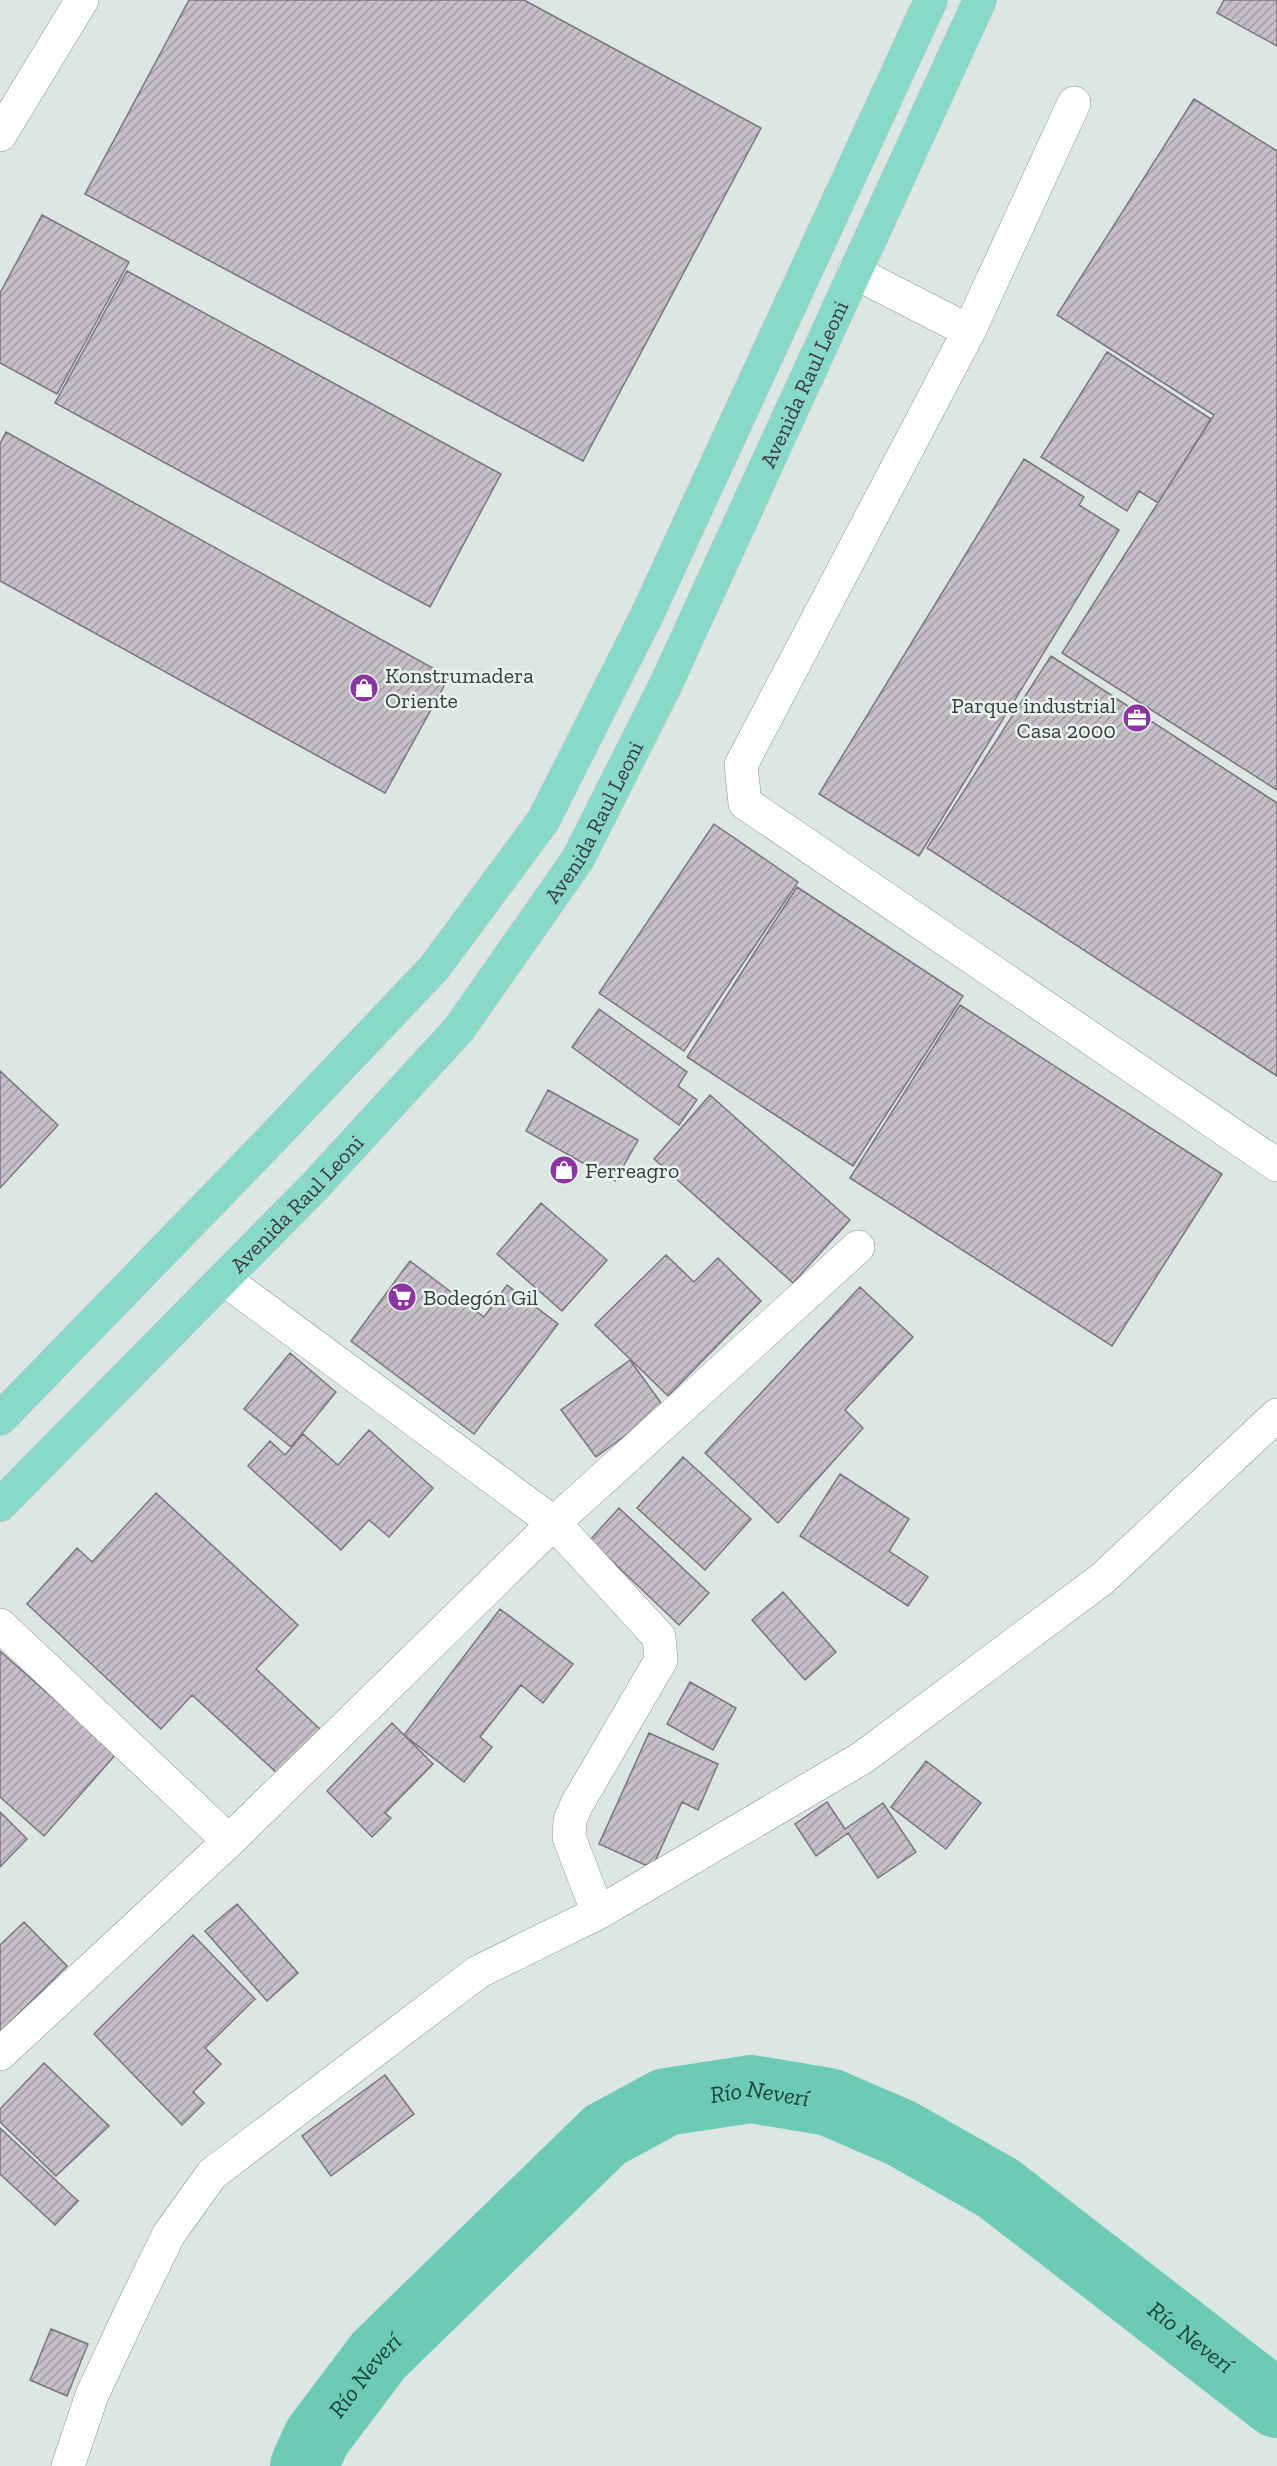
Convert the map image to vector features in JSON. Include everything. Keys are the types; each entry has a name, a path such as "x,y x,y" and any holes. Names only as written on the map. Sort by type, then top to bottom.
{"main road":[{"name":"Avenida Raul Leoni","path":"0,1419 266,1146 434,968 543,821 652,604 931,0"},
{"name":"Avenida Raul Leoni","path":"0,1505 315,1186 459,1029 578,859 665,686 980,0"}],"street":[{"path":"0,135 82,0"},
{"path":"1074,103 969,331 741,765 745,803 1277,1165"},
{"path":"854,272 969,331"},
{"path":"0,2054 229,1841 554,1523 858,1247"},
{"path":"224,1279 554,1523 659,1637 661,1660 577,1804 570,1820 569,1837 598,1912"},
{"path":"68,2466 92,2395 169,2234 212,2174 478,1972 598,1912 862,1758 1102,1579 1277,1415"},
{"path":"0,1625 229,1841"}],"building":[{"path":"189,0 524,0 761,128 583,461 85,194"},
{"path":"1224,0 1277,0 1277,46 1217,13"},
{"path":"1194,99 1277,151 1277,790 1062,653 1214,415 1057,315"},
{"path":"42,215 129,262 57,394 0,363 0,293"},
{"path":"127,271 501,474 430,607 55,403"},
{"path":"1107,352 1211,419 1158,503 1139,491 1127,511 1041,457"},
{"path":"6,432 449,677 385,793 0,581 0,444"},
{"path":"1024,459 1084,497 1079,505 1119,530 919,856 819,794"},
{"path":"1051,656 1277,803 1277,1076 927,848"},
{"path":"714,824 798,882 684,1051 599,993"},
{"path":"797,887 963,996 853,1166 687,1057"},
{"path":"960,1005 1222,1174 1112,1346 850,1178"},
{"path":"599,1009 687,1072 678,1086 697,1100 679,1125 572,1047"},
{"path":"0,1071 58,1125 0,1188"},
{"path":"548,1090 638,1140 615,1181 526,1131"},
{"path":"710,1095 850,1220 793,1283 654,1159"},
{"path":"541,1203 607,1260 562,1311 497,1254"},
{"path":"666,1255 694,1282 718,1258 761,1301 668,1396 595,1325"},
{"path":"410,1261 484,1317 507,1285 558,1324 474,1434 351,1341"},
{"path":"860,1287 913,1337 845,1410 863,1428 778,1523 705,1453"},
{"path":"290,1353 336,1392 291,1447 244,1409"},
{"path":"630,1360 664,1407 596,1457 561,1410"},
{"path":"369,1430 433,1488 389,1537 369,1520 341,1550 248,1466 270,1441 285,1455 303,1434 338,1465"},
{"path":"683,1457 751,1519 705,1570 637,1508"},
{"path":"840,1474 909,1519 889,1551 928,1577 908,1606 800,1536"},
{"path":"156,1493 298,1625 256,1669 321,1730 279,1775 192,1695 161,1729 27,1604 77,1548 92,1562"},
{"path":"619,1508 709,1593 679,1625 590,1540"},
{"path":"783,1592 836,1652 805,1680 752,1620"},
{"path":"500,1609 573,1664 543,1703 521,1685 480,1737 492,1747 464,1782 404,1735"},
{"path":"0,1651 116,1754 44,1836 0,1797"},
{"path":"690,1682 736,1708 713,1750 667,1724"},
{"path":"392,1723 433,1764 385,1813 391,1818 372,1837 327,1791"},
{"path":"649,1733 718,1764 698,1810 682,1802 652,1868 599,1844"},
{"path":"926,1761 981,1803 946,1849 891,1807"},
{"path":"827,1802 845,1829 883,1803 916,1852 878,1878 848,1833 816,1856 795,1824"},
{"path":"0,1812 27,1839 0,1867"},
{"path":"237,1904 298,1973 267,2001 205,1931"},
{"path":"24,1922 67,1966 0,2032 0,1945"},
{"path":"193,1935 255,1999 205,2048 221,2064 193,2092 204,2103 182,2125 94,2034"},
{"path":"44,2063 109,2126 56,2176 0,2122 0,2109"},
{"path":"385,2075 414,2114 331,2176 302,2136"},
{"path":"0,2128 78,2201 55,2225 0,2174"},
{"path":"51,2329 88,2344 67,2396 30,2380"}],"waterway":[{"name":"Río Neverí","path":"304,2466 317,2437 379,2355 605,2135 666,2102 751,2089 829,2102 901,2133 998,2188 1277,2404"}],"place":[{"name":"Konstrumadera Oriente","path":"364,688"},
{"name":"Parque industrial Casa 2000","path":"1137,718"},
{"name":"Ferreagro","path":"564,1170"},
{"name":"Bodegón Gil","path":"402,1297"}]}
